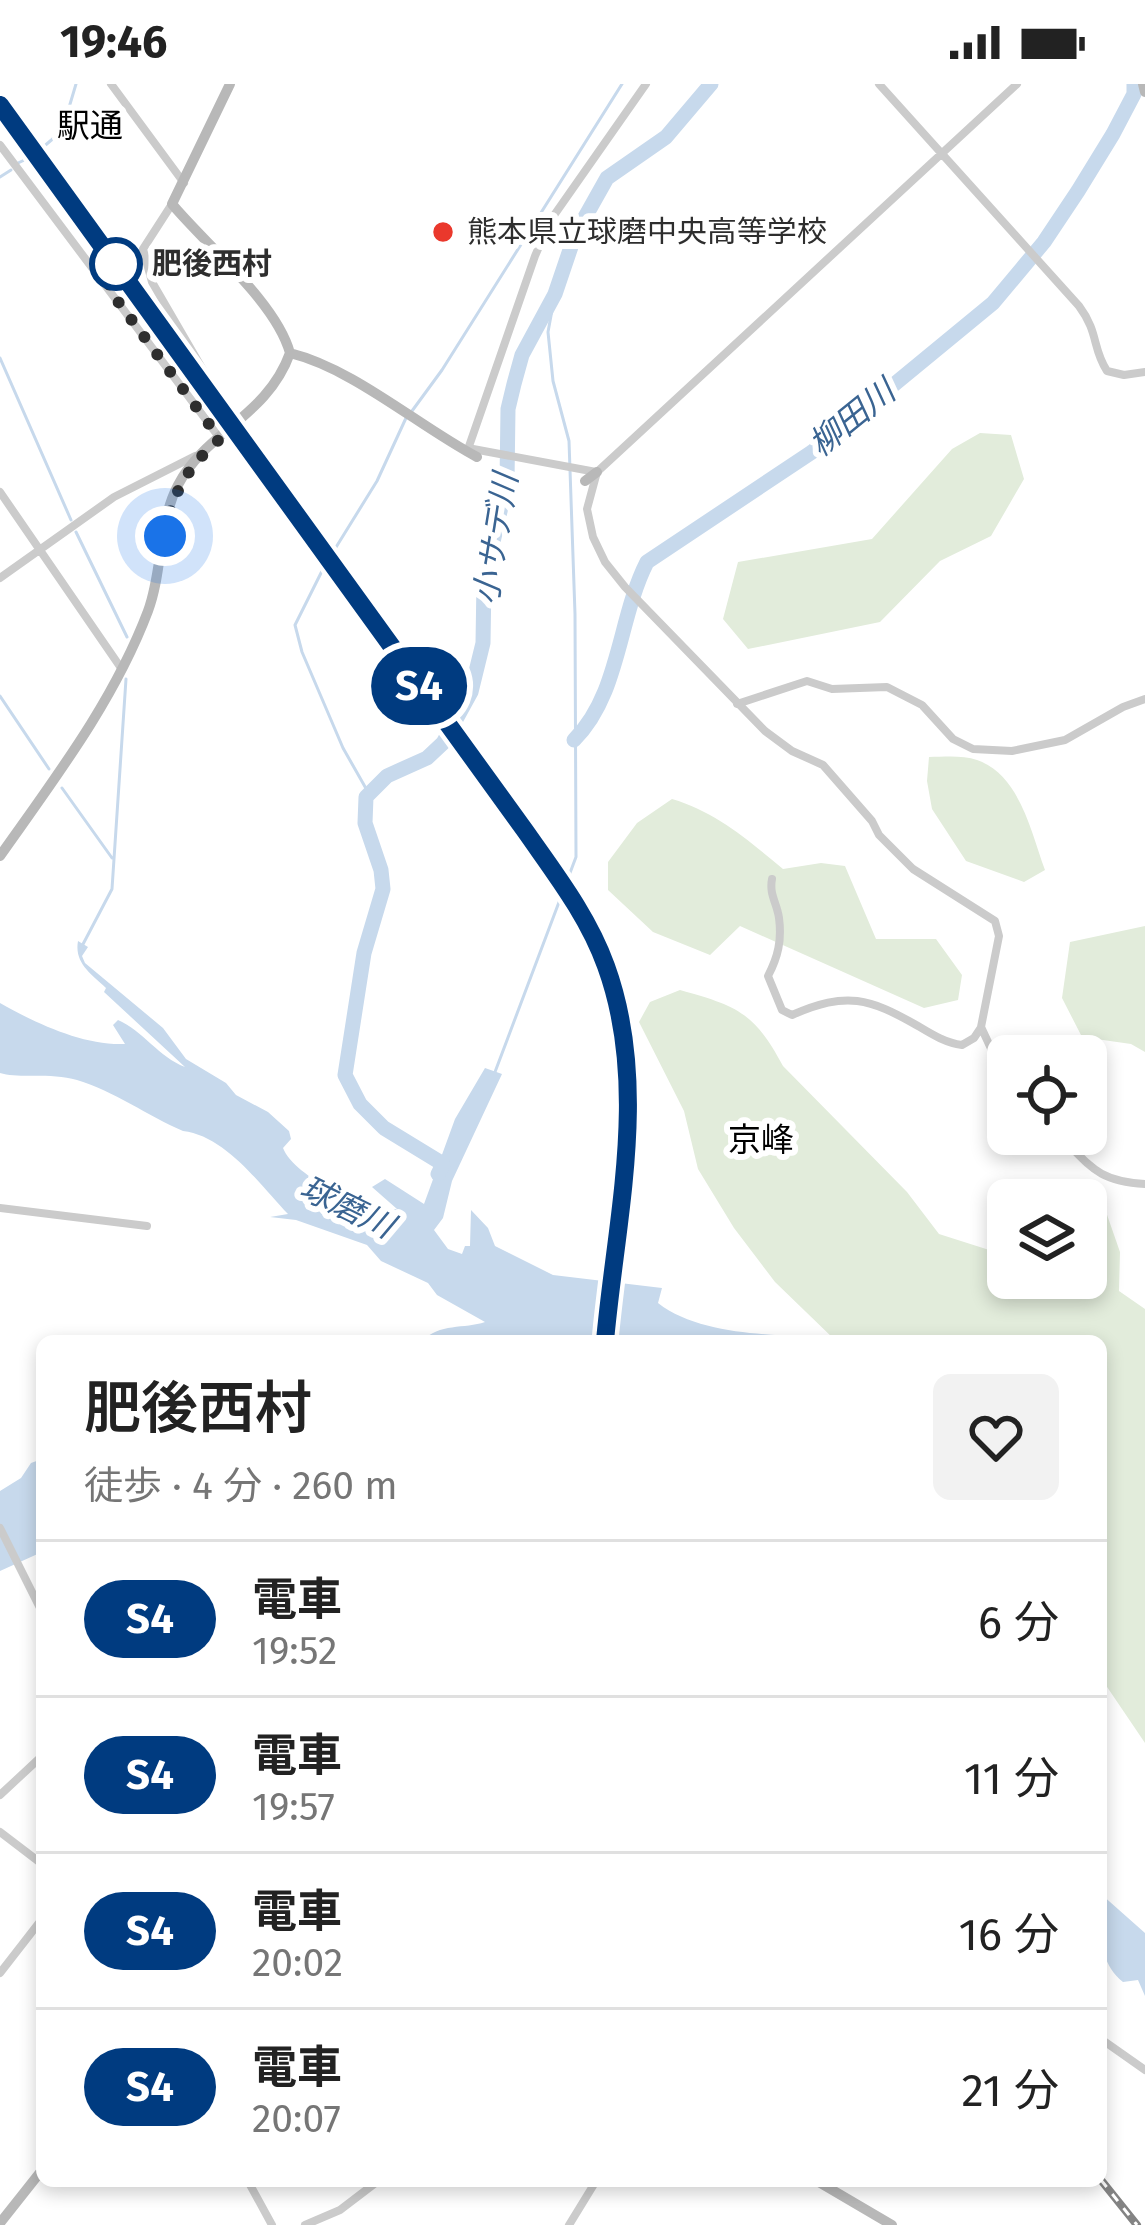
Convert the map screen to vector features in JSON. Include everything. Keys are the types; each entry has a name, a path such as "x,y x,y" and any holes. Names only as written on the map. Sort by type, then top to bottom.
{"main road":[{"path":"0,856 62,769 122,670 152,602 176,488 202,454 266,399 290,353 283,329 172,204 230,84"},
{"path":"290,353 335,370 472,454"},
{"path":"585,481 597,472"},
{"path":"0,2224 36,2178"},
{"path":"825,2187 872,2220 892,2225"}],"street":[{"path":"111,84 184,183"},
{"path":"472,454 550,221 646,84"},
{"path":"878,84 1079,306 1096,334 1099,358 1107,371 1124,376 1145,372"},
{"path":"772,879 780,949 768,976 782,1010 792,1015 836,1000 879,1003 945,1041 962,1045 974,1039 981,1027 999,936 995,921 913,869 823,765 792,751 737,704 625,587 593,537 587,508 597,472 1017,84"},
{"path":"0,145 220,439"},
{"path":"172,204 143,249 152,282 206,375"},
{"path":"472,454 473,449 597,472"},
{"path":"0,578 114,497 202,454"},
{"path":"0,492 122,670"},
{"path":"737,704 806,681 832,689 886,687 922,705 953,739 973,749 1012,751 1065,740 1145,699"},
{"path":"981,1027 987,1040"},
{"path":"1077,1155 1114,1182 1145,1184"},
{"path":"0,1208 147,1226"},
{"path":"0,1528 36,1600"},
{"path":"0,1796 36,1762"},
{"path":"0,1832 36,1859"},
{"path":"0,1973 36,1927"},
{"path":"1107,2043 1145,2071"},
{"path":"251,2187 272,2225"},
{"path":"304,2225 340,2210 370,2187"},
{"path":"569,2225 592,2187"}],"green space":[{"path":"980,433 1011,435 1024,479 991,536 940,561 880,622 748,649 723,619 738,562 872,539 952,449"},
{"path":"929,757 972,758 1004,778 1022,806 1045,870 1024,882 966,861 932,809"},
{"path":"672,799 717,819 783,869 821,863 845,866 876,939 936,939 962,975 958,1000 924,1008 740,926 710,955 653,932 608,890 608,862 637,823"},
{"path":"1145,926 1145,1052 1131,1044 1107,1041 1107,1035 1081,1035 1062,998 1070,942"},
{"path":"680,990 730,1007 753,1022 783,1066 907,1192 939,1234 987,1249 987,1299 1107,1299 1107,1215 1120,1252 1119,1291 1145,1309 1145,1743 1107,1687 1107,1335 830,1335 775,1282 698,1169 684,1111 639,1022 650,1002"}],"water":[{"name":"球磨川","path":"78,941 88,947 82,956 85,963 163,1028 186,1059 289,1131 291,1139 283,1148 301,1170 367,1204 397,1209 372,1187 385,1179 424,1204 455,1119 485,1068 502,1074 434,1230 448,1249 462,1254 470,1246 471,1210 488,1228 495,1246 553,1275 662,1288 658,1303 689,1320 782,1335 429,1335 485,1322 437,1295 428,1283 381,1261 367,1245 296,1220 270,1217 288,1214 242,1164 214,1142 77,1080 0,1073 0,1003 44,1025 109,1044 125,1044 113,1025 118,1020 185,1067 104,992 106,988 89,973 77,949"},
{"path":"36,1461 36,1555 0,1571 0,1491 21,1478"},
{"path":"1107,1899 1145,1933 1145,1996 1138,1980 1123,1982 1108,1964"}],"waterway":[{"path":"42,148 62,131 76,84"},
{"path":"412,411 622,84"},
{"name":"小サデ川","path":"438,1174 443,1164 384,1128 360,1104 345,1075 364,953 383,889 365,823 366,797 387,776 427,758 443,743 471,692 483,643 484,581 507,481 508,409 522,355 555,294 575,235 607,178 666,137 711,84"},
{"name":"柳田川","path":"574,740 601,701 647,562 812,452 993,303 1044,242 1078,191 1134,94 1134,84"},
{"path":"18,163 31,157"},
{"path":"0,177 11,170"},
{"path":"495,1072 576,857 569,441 553,381 548,332 555,294"},
{"path":"0,358 71,520"},
{"path":"368,792 343,748 295,625 325,565 377,481 406,418"},
{"path":"76,532 127,637"},
{"path":"81,948 112,889 126,679"},
{"path":"0,696 49,769"},
{"path":"62,788 112,858"}],"railway":[{"path":"0,105 547,862 595,938 620,1012 628,1106 606,1335"},
{"path":"1107,2187 1137,2225"}],"train":[{"name":"S4","path":"0,105 526,832 590,929 615,995 626,1077 626,1183 606,1335"}],"place":[{"name":"熊本県立球磨中央高等学校","path":"443,232"},
{"name":"肥後西村","path":"116,264"}],"district":[{"name":"駅通","path":"90,126"},
{"name":"京峰","path":"761,1140"}],"route":[{"path":"116,264 108,288 220,439 176,488 165,536"}]}
